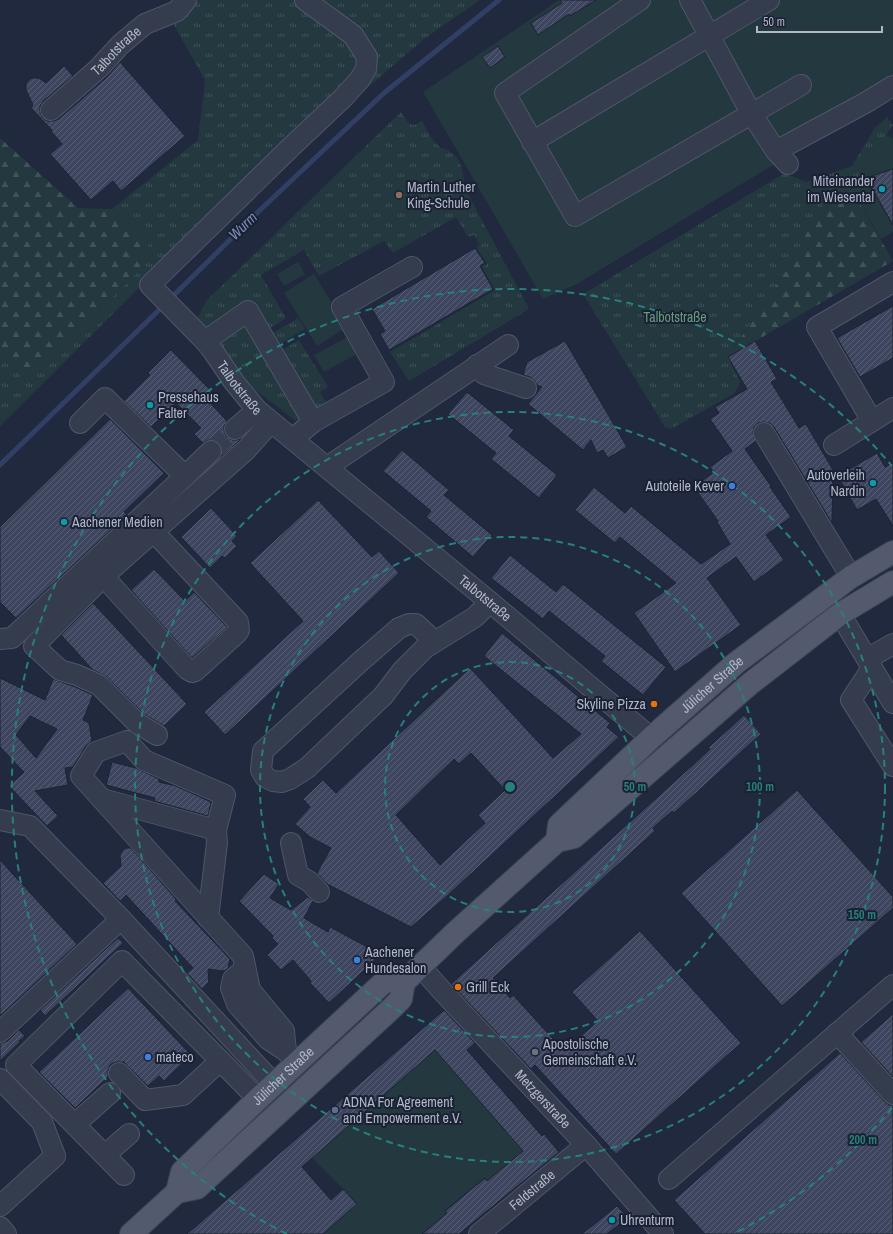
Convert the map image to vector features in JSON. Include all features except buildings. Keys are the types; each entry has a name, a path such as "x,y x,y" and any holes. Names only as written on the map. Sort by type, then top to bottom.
{"main road":[{"name":"Jülicher Straße","path":"557,841 559,825 651,738 736,663 851,577 893,552"},
{"name":"Jülicher Straße","path":"404,982 386,981 292,1057 274,1084 182,1172 177,1192 197,1188 402,999 404,982 557,841 574,837 751,683 840,614 893,582"},
{"path":"651,738 668,754"},
{"path":"131,1234 177,1192"}],"street":[{"name":"Talbotstraße","path":"51,110 99,68 120,45 145,24 177,11 186,0"},
{"name":"Talbotstraße","path":"305,0 353,35 367,57 366,70 343,98 150,285 209,346 234,382 264,416 490,602 651,738"},
{"path":"640,0 505,92 575,216 801,85"},
{"path":"690,0 751,113 782,157 893,86"},
{"path":"532,142 769,0"},
{"path":"293,439 313,422 384,382 342,307 412,268"},
{"path":"872,422 817,327 893,282"},
{"path":"209,346 248,311 313,422"},
{"path":"327,467 508,345"},
{"path":"477,365 484,374 526,388"},
{"path":"80,423 105,398 185,476"},
{"path":"834,445 893,408"},
{"path":"235,430 264,416"},
{"path":"157,735 136,724 99,685 77,675 60,670 34,646 103,576 152,531 246,450 264,416"},
{"path":"764,433 851,577"},
{"path":"0,639 12,638 212,452"},
{"path":"103,576 187,669 192,672 195,671 237,633 239,630 238,622 152,531"},
{"path":"434,641 416,624 409,624 399,628 263,751 261,770 266,777 282,782 290,779 307,768 383,696 402,671 425,648 434,641 475,617 490,602"},
{"path":"840,614 893,703"},
{"path":"893,644 870,663 851,700 893,766"},
{"path":"208,918 217,843 216,830 225,795 144,760 126,741 96,752 81,776 208,918 244,956 245,969 250,990 284,1031 292,1057"},
{"path":"102,799 216,830"},
{"path":"0,820 30,826 121,919 274,1084"},
{"path":"291,844 298,875 310,882 318,892"},
{"path":"0,1032 121,919"},
{"path":"124,1175 16,1065 122,961 258,1099"},
{"name":"Metzgerstraße","path":"420,966 586,1145 663,1234"},
{"path":"669,1179 893,985"},
{"path":"837,1033 893,1094"},
{"path":"119,1073 145,1100 183,1095 220,1061"},
{"path":"0,1078 42,1122 55,1156 0,1206"},
{"path":"75,1124 110,1093"},
{"path":"105,1155 129,1134"},
{"name":"Feldstraße","path":"479,1234 586,1145"},
{"path":"0,1227 6,1234"}],"green space":[{"path":"189,0 480,0 424,39 156,271 0,426 0,355 27,382 150,241 112,209 198,140 205,80 171,20"},
{"path":"559,0 893,0 893,96 857,114 577,284 543,299 423,92"},
{"path":"401,112 409,124 415,125 422,121 437,145 450,151 458,159 462,168 465,188 529,309 409,381 390,352 495,290 482,267 487,264 476,247 480,245 474,235 468,237 456,217 393,253 384,241 319,276 304,250 261,275 286,318 269,329 251,301 204,329 197,319 206,301"},
{"name":"Talbotstraße","path":"887,117 893,125 851,188 823,203 787,269 728,357 740,382 735,393 671,429 665,427 583,294 785,173 806,182 852,166 875,128"},
{"path":"886,135 893,138 893,169 866,179 893,226 893,232 881,239 851,188"},
{"path":"0,138 78,208 112,209 150,241 138,272 27,382 0,355"},
{"path":"851,188 893,261 728,357 787,269 823,203"},
{"path":"298,262 305,274 284,286 277,274"},
{"path":"314,274 347,327 317,346 284,293"},
{"path":"298,318 305,329 278,345 271,334"},
{"path":"244,323 300,418 296,421 246,383 215,340"},
{"path":"348,337 357,354 324,372 314,355"},
{"path":"299,340 328,387 320,392 327,404 317,409 282,350"},
{"path":"438,1047 527,1148 487,1181 484,1178 445,1210 447,1213 422,1234 323,1234 357,1204 312,1158"}],"waterway":[{"name":"Wurm","path":"170,299 258,212 384,93 499,0"},
{"name":"Wurm","path":"0,465 164,305"}],"tunnel":[{"path":"211,451 235,429"}],"place":[{"name":"Miteinander im Wiesental","path":"882,189"},
{"name":"Martin Luther King-Schule","path":"399,195"},
{"name":"Pressehaus Falter","path":"150,405"},
{"name":"Autoverleih Nardin","path":"873,483"},
{"name":"Autoteile Kever","path":"732,486"},
{"name":"Aachener Medien","path":"64,522"},
{"name":"Skyline Pizza","path":"654,704"},
{"name":"Aachener Hundesalon","path":"357,960"},
{"name":"Grill Eck","path":"458,987"},
{"name":"Apostolische Gemeinschaft e.V.","path":"535,1052"},
{"name":"mateco","path":"148,1057"},
{"name":"ADNA For Agreement and Empowerment e.V.","path":"335,1110"},
{"name":"Uhrenturm","path":"612,1220"}]}
